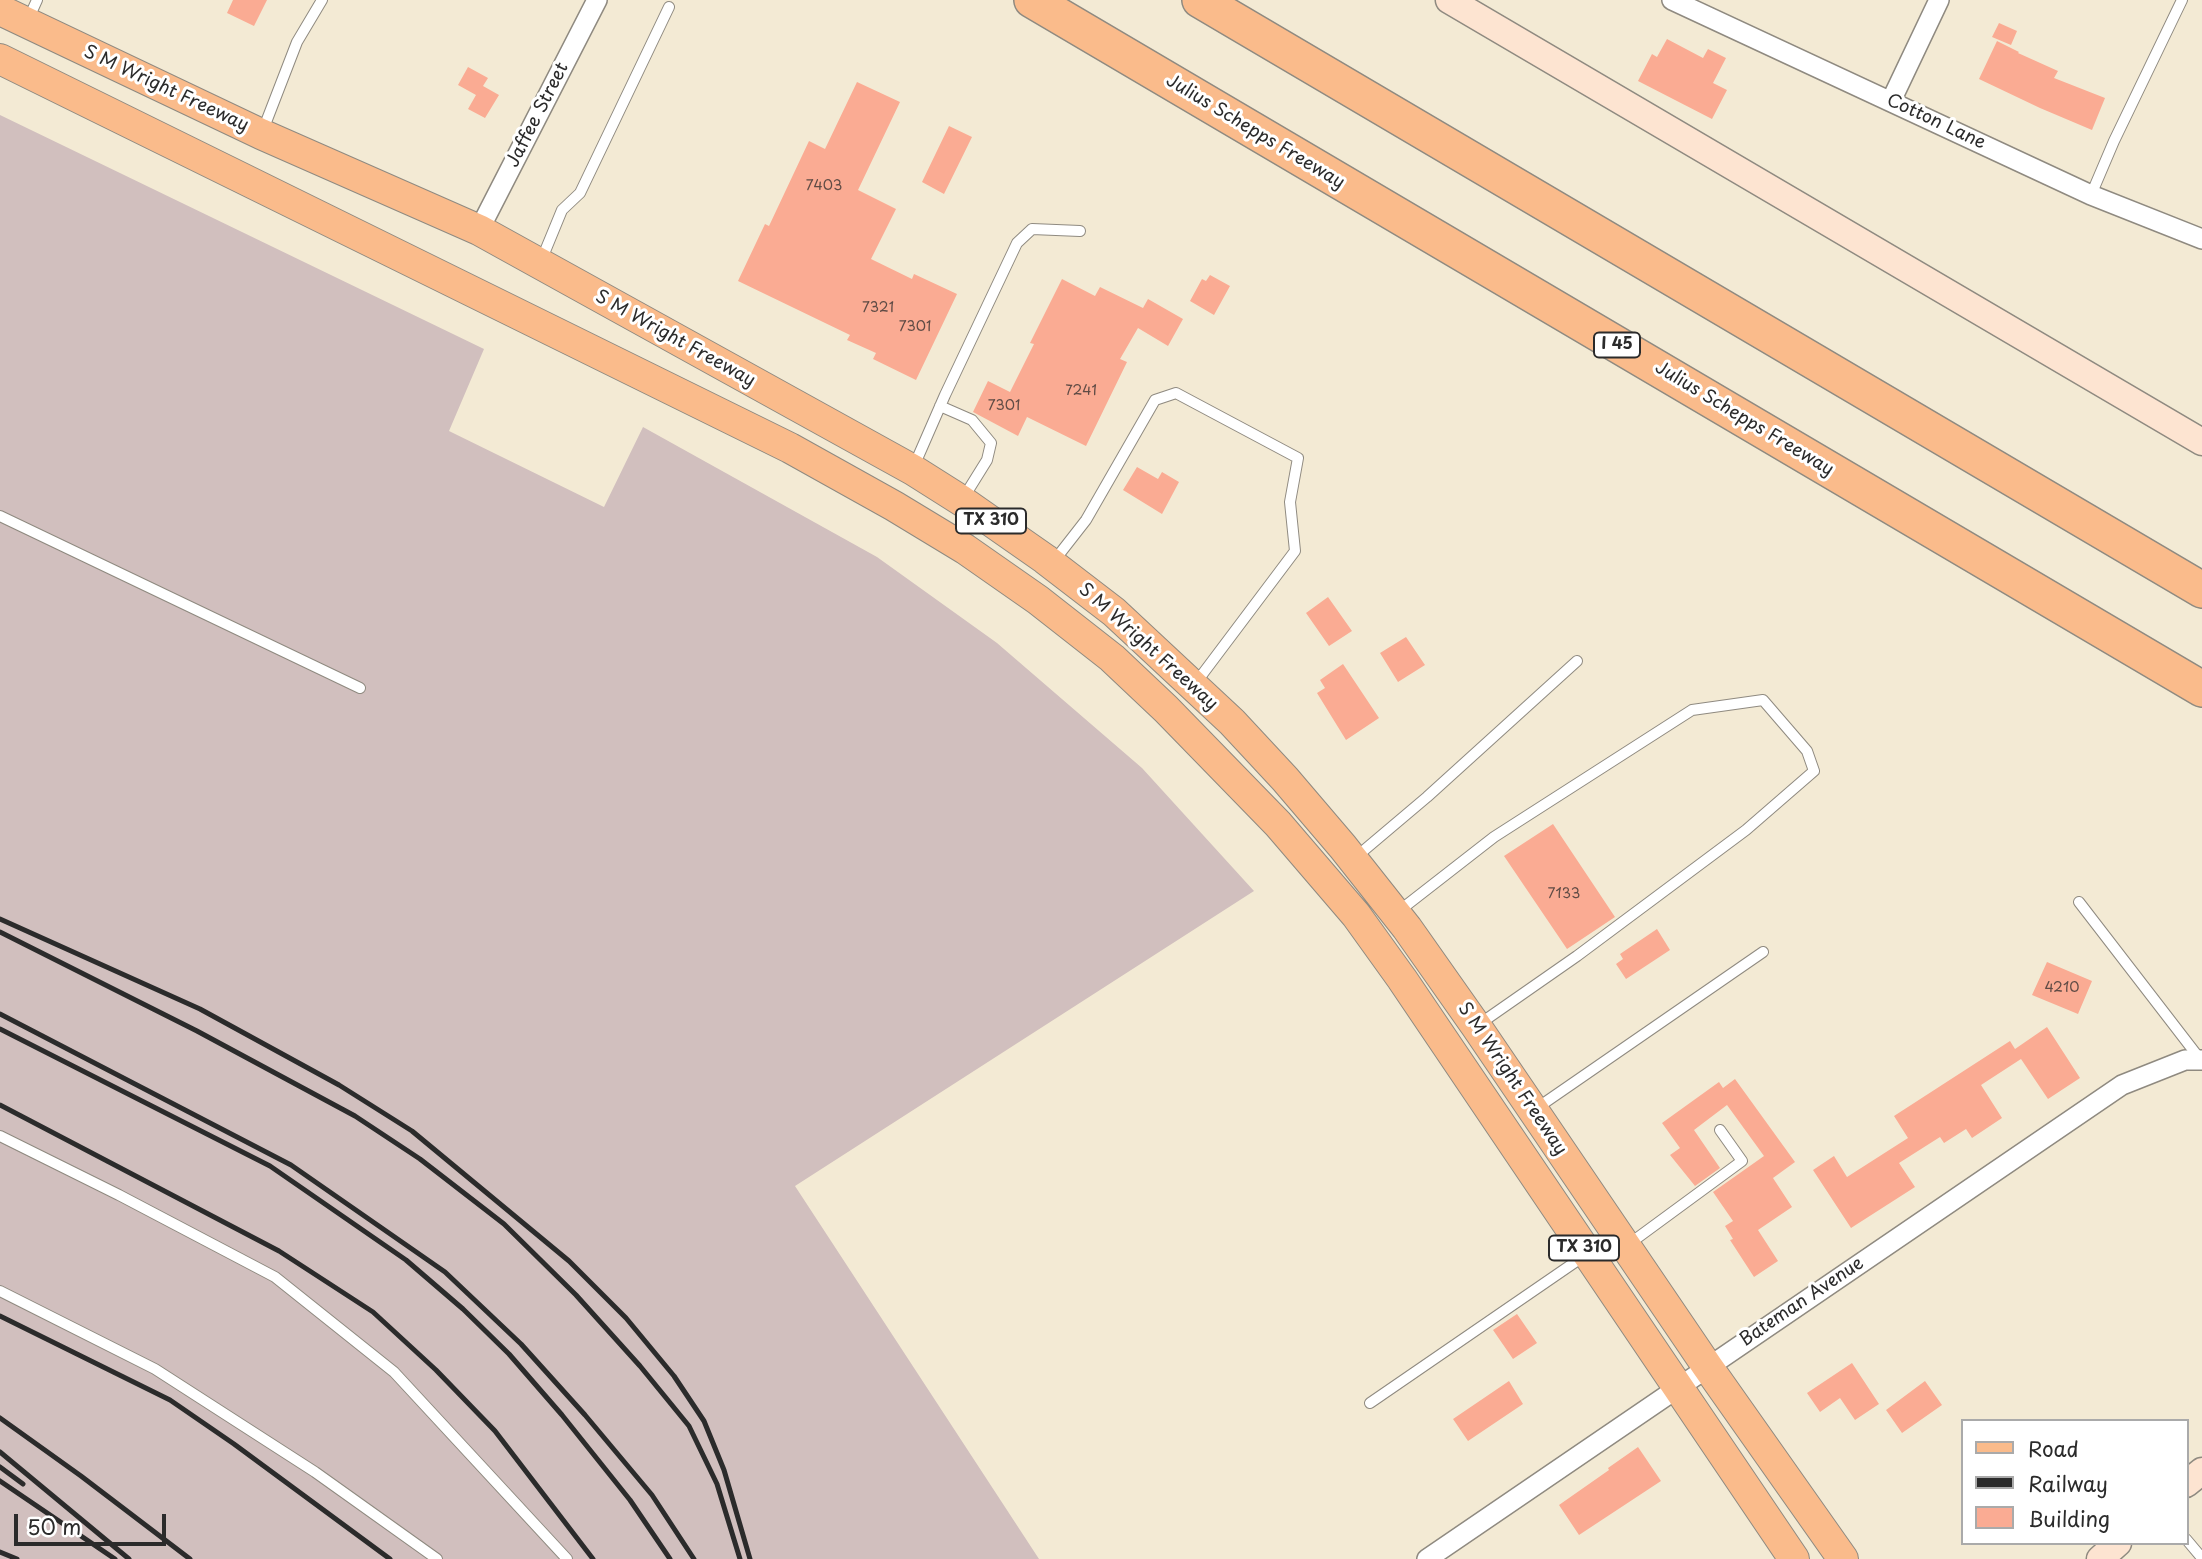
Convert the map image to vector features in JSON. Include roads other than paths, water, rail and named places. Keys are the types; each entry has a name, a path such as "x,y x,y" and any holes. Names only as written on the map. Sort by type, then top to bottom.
{"highway":[{"name":"Julius Schepps Freeway","path":"1032,0 2202,689"},
{"path":"1200,0 2202,590"}],"main road":[{"path":"1449,0 2202,442"},
{"name":"S M Wright Freeway","path":"0,10 32,12 261,134 479,230 913,470 1052,564 1114,612 1232,722 1285,779 1396,914 1843,1559"},
{"name":"S M Wright Freeway","path":"0,59 790,448 956,544 1038,600 1112,658 1166,709 1278,824 1356,915 1794,1559"},
{"path":"2188,1482 2202,1471"},
{"path":"2100,1559 2116,1545"}],"street":[{"name":"Jaffee Street","path":"479,230 597,0"},
{"name":"Cotton Lane","path":"1672,0 2091,195 2202,239"},
{"path":"1891,100 1939,0"},
{"name":"Bateman Avenue","path":"1427,1559 2122,1085 2196,1060"}],"lane":[{"path":"261,134 297,42 322,0"},
{"path":"2091,195 2182,0"},
{"path":"540,265 562,210 580,193 669,7"},
{"path":"913,470 940,406 1017,243 1032,229 1080,231"},
{"path":"1052,564 1086,520 1154,400 1176,393 1298,458 1290,502 1295,551 1194,685"},
{"path":"940,406 972,420 991,443 987,460 962,501"},
{"path":"0,516 360,688"},
{"path":"1353,859 1427,797 1577,661"},
{"path":"1396,914 1494,837 1692,710 1763,700 1807,751 1814,771 1746,830 1577,956 1476,1026"},
{"path":"2079,902 2196,1060"},
{"path":"1533,1110 1763,952"},
{"path":"1626,1246 1742,1161 1720,1130"},
{"path":"0,1136 275,1277 394,1372 567,1559"},
{"path":"1370,1403 1588,1254"},
{"path":"0,1291 155,1369 315,1472 437,1559"},
{"path":"2188,1541 2202,1558"}],"railway":[{"path":"0,919 200,1009 339,1085 412,1131 569,1261 626,1318 674,1376 704,1421 724,1470 750,1559"},
{"path":"0,932 197,1031 355,1116 420,1159 504,1224 576,1295 689,1426 717,1484 740,1559"},
{"path":"0,1014 291,1165 445,1272 521,1344 585,1415 652,1495 694,1559"},
{"path":"0,1029 270,1166 406,1260 463,1309 509,1354 630,1500 670,1559"},
{"path":"0,1105 279,1251 373,1312 436,1370 495,1431 593,1559"},
{"path":"0,1316 170,1400 390,1559"},
{"path":"0,1418 190,1559"},
{"path":"0,1452 129,1559"},
{"path":"0,1467 23,1484"},
{"path":"0,1481 115,1559"},
{"path":"0,1552 17,1559"}]}
